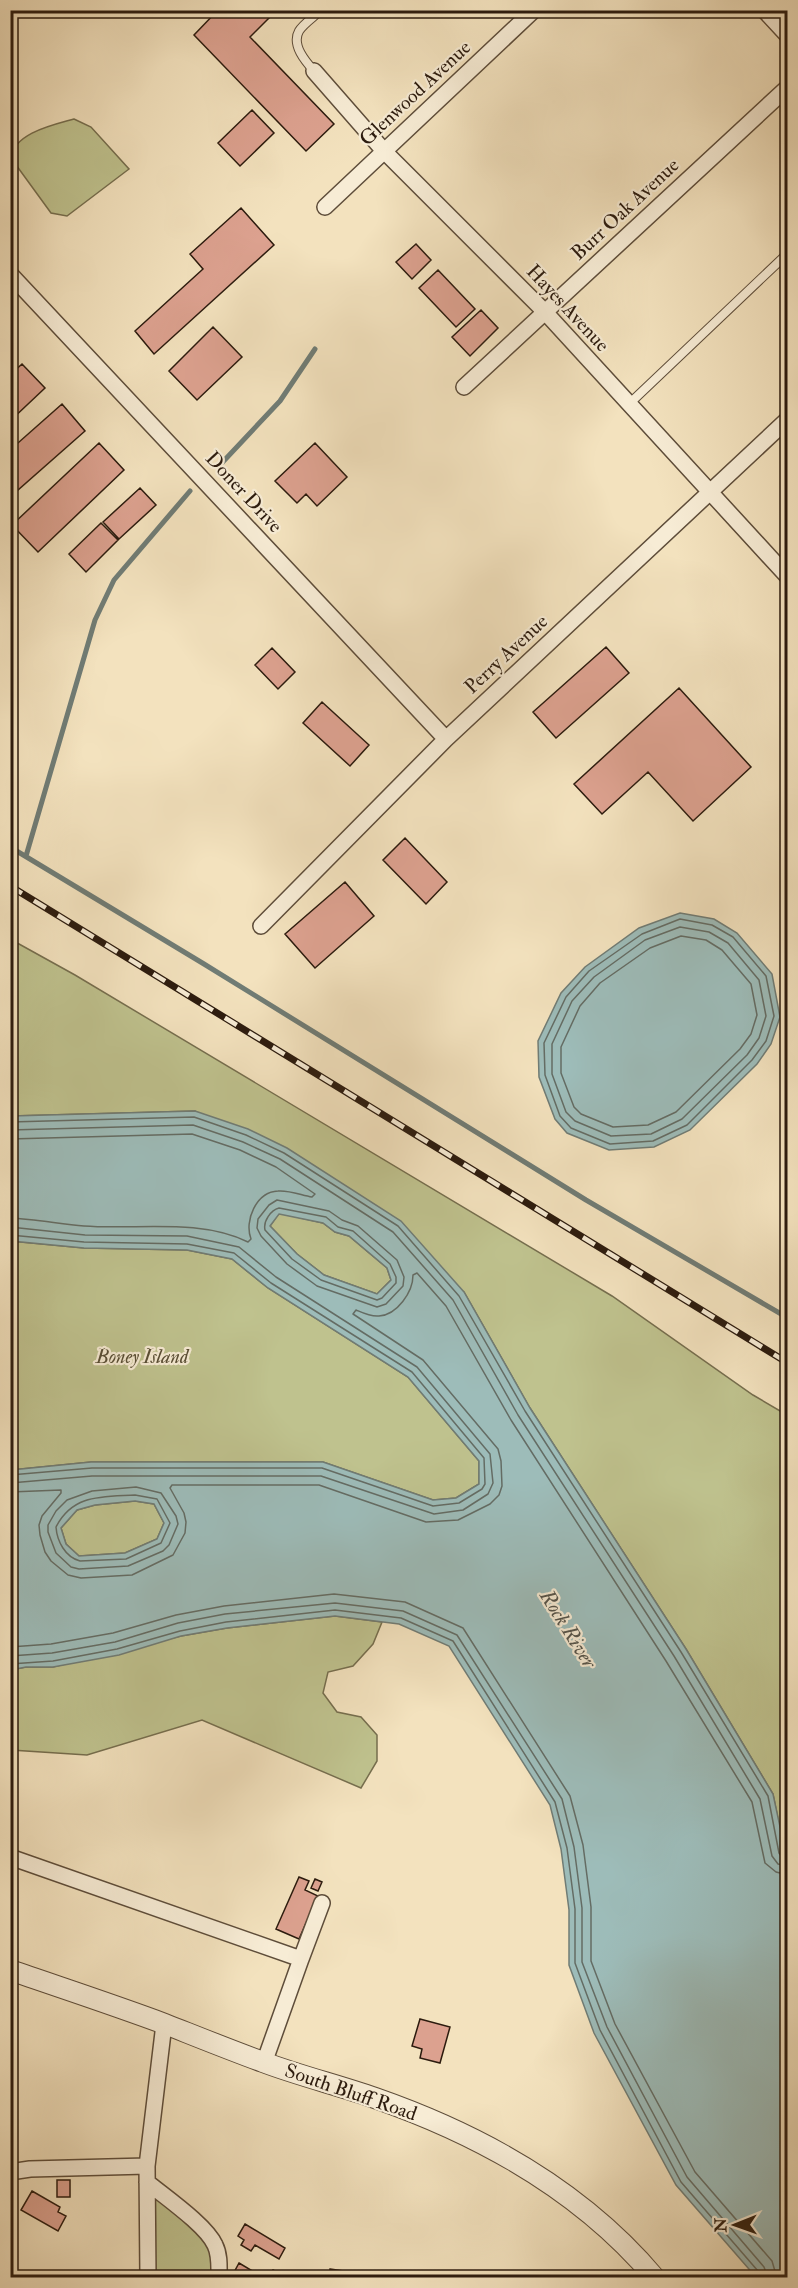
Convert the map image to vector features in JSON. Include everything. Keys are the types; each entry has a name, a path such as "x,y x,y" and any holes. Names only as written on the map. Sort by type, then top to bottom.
{"street":[{"name":"Glenwood Avenue","path":"325,207 534,10"},
{"path":"764,10 788,36"},
{"name":"Hayes Avenue","path":"314,71 384,151 545,312 788,577"},
{"name":"Burr Oak Avenue","path":"464,387 788,87"},
{"name":"Doner Drive","path":"10,274 446,739"},
{"name":"Perry Avenue","path":"261,926 446,739 708,491 788,419"},
{"path":"10,1857 301,1959"},
{"path":"264,2063 322,1904"},
{"name":"South Bluff Road","path":"10,1970 164,2024 264,2063 393,2105 463,2133 545,2180 592,2214 655,2277"},
{"path":"148,2277 147,2166 164,2024"},
{"path":"10,2172 30,2169 147,2166"},
{"path":"147,2182 199,2225 212,2239 218,2254 219,2277"}],"lane":[{"path":"314,71 304,60 297,41 299,32 321,10"},
{"path":"628,404 788,252"}],"green space":[{"path":"74,119 91,127 129,169 67,216 51,213 11,158 19,142 27,136 46,127"},
{"path":"10,939 75,975 612,1296 753,1395 787,1415 787,1864 773,1794 686,1649 530,1408 464,1292 195,1111 11,1116"},
{"path":"279,1213 323,1223 335,1232 349,1236 387,1268 391,1280 377,1294 324,1275 297,1254 270,1226"},
{"name":"Boney Island","path":"10,1241 84,1248 187,1250 232,1259 268,1288 408,1377 479,1461 479,1484 456,1498 433,1500 323,1462 91,1462 11,1470"},
{"path":"135,1501 154,1504 164,1523 157,1539 125,1553 79,1556 66,1544 61,1528 77,1510 95,1505"},
{"path":"335,1616 382,1622 373,1644 353,1666 328,1672 323,1693 337,1712 361,1717 377,1735 377,1761 361,1788 202,1720 87,1755 11,1750 10,1670 26,1667 53,1667 181,1636 227,1628"},
{"path":"147,2182 212,2239 219,2277 148,2277"}],"water":[{"path":"680,913 714,919 737,933 772,974 780,1017 771,1044 757,1064 690,1130 654,1147 609,1150 567,1133 555,1119 539,1077 538,1041 561,993 585,967 639,928"},
{"name":"Rock River","path":"195,1111 248,1129 287,1148 401,1221 464,1292 530,1408 686,1649 773,1794 788,1864 787,2277 755,2276 676,2185 594,2033 569,1965 569,1910 561,1849 550,1805 449,1646 399,1624 335,1616 227,1628 181,1636 119,1655 53,1667 26,1667 11,1670 11,1470 91,1462 323,1462 433,1500 456,1498 479,1484 479,1461 408,1377 268,1288 232,1259 187,1250 84,1248 11,1241 11,1116","holes":["279,1214 323,1223 335,1232 349,1236 387,1268 391,1280 377,1294 324,1275 297,1254 270,1226","135,1501 154,1504 164,1523 157,1539 125,1553 79,1556 66,1544 61,1528 77,1510 95,1505"]}],"building":[{"path":"218,10 277,10 250,37 334,124 306,151 194,35"},
{"path":"252,110 274,133 240,166 218,143"},
{"path":"241,208 274,245 154,354 135,331 203,269 190,254"},
{"path":"416,244 431,260 412,279 396,262"},
{"path":"438,270 475,309 456,327 419,288"},
{"path":"481,310 498,328 470,356 452,337"},
{"path":"213,327 242,357 197,400 169,371"},
{"path":"22,364 45,388 10,421 10,375"},
{"path":"62,404 85,431 10,497 10,450"},
{"path":"99,443 124,470 38,552 12,525"},
{"path":"315,443 347,477 317,506 306,494 297,503 275,481"},
{"path":"140,488 156,505 119,539 103,522"},
{"path":"101,523 118,540 86,572 69,554"},
{"path":"606,647 629,673 556,738 533,712"},
{"path":"272,648 295,672 278,689 255,665"},
{"path":"679,688 751,767 693,821 648,772 602,814 574,784"},
{"path":"322,702 369,745 350,766 303,723"},
{"path":"405,838 447,882 426,904 383,860"},
{"path":"345,882 374,916 315,968 285,934"},
{"path":"299,1877 309,1881 305,1890 318,1896 299,1939 276,1929"},
{"path":"315,1879 322,1882 318,1891 311,1888"},
{"path":"420,2019 450,2027 440,2063 420,2058 422,2049 412,2046"},
{"path":"57,2180 70,2180 70,2197 57,2197"},
{"path":"32,2191 60,2207 58,2212 66,2216 58,2231 21,2210"},
{"path":"245,2224 285,2248 279,2259 255,2245 251,2251 241,2245 244,2240 238,2236"},
{"path":"239,2263 264,2278 235,2278 232,2276"},
{"path":"330,2269 350,2272 349,2278 322,2278 322,2276 329,2277"},
{"path":"273,2270 283,2275 282,2278 268,2278"}],"waterway":[{"path":"219,466 280,401 315,349"},
{"path":"26,856 95,620 114,580 190,491"},
{"path":"10,847 586,1200 788,1318"}],"railway":[{"path":"10,886 788,1363"}]}
